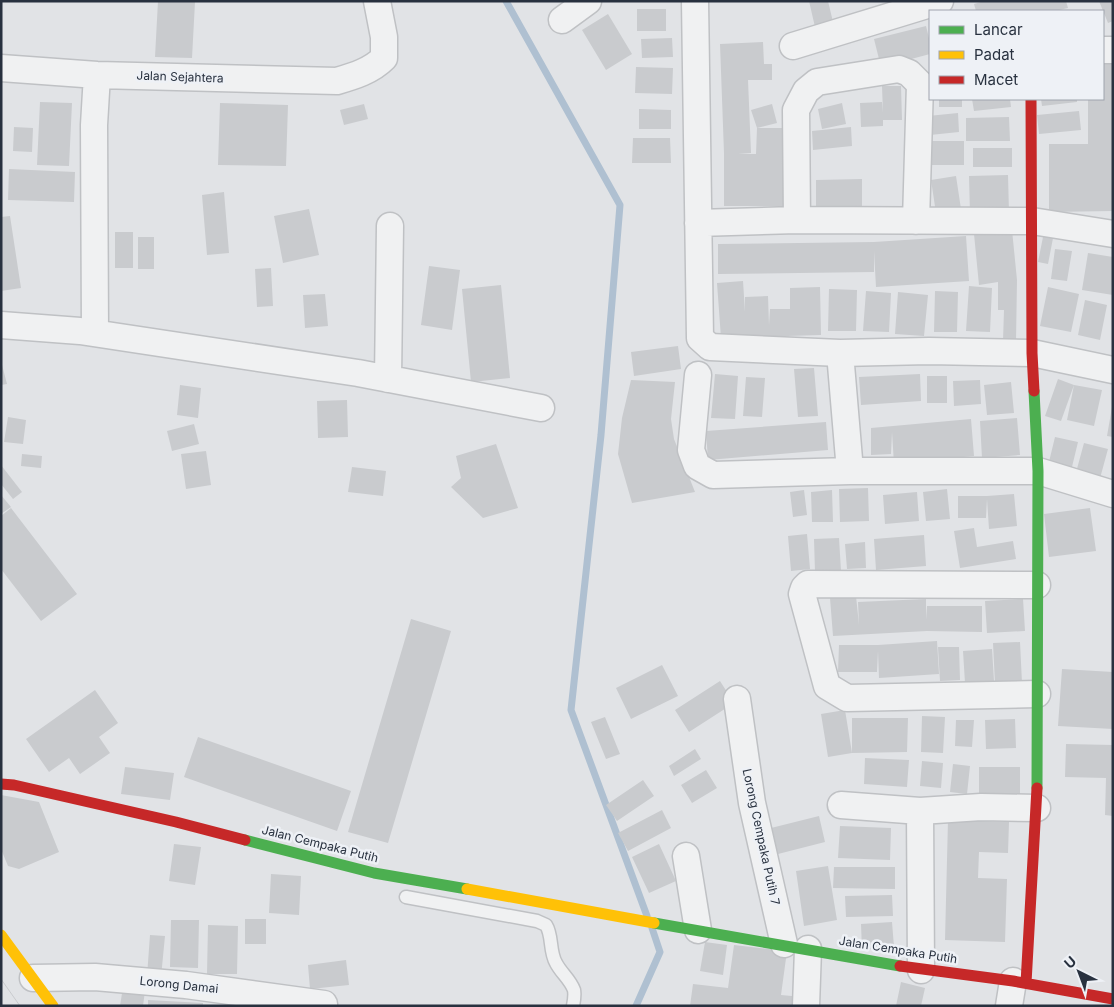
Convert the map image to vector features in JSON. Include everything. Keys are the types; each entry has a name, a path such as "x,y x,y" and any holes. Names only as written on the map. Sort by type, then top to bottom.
{"main road":[{"path":"1016,990 1037,808 1038,471 1032,353 1031,100"},
{"name":"Jalan Cempaka Putih","path":"1,784 14,785 176,822 374,872 796,947 1016,990 1113,999"},
{"path":"1,935 53,1006"}],"street":[{"name":"Jalan Sejahtera","path":"1,68 97,75 337,81 358,75 377,65 384,58 384,37 377,1"},
{"path":"562,20 588,1"},
{"path":"696,1 700,338 704,343 710,348 840,353 929,351 1032,353 1113,370"},
{"path":"793,46 940,1"},
{"path":"797,220 796,110 806,91 818,82 899,69 909,73 920,84 916,221"},
{"path":"95,333 94,135 97,75"},
{"path":"698,223 797,220 1032,221 1113,234"},
{"path":"388,379 390,226"},
{"path":"1,325 95,333 388,379 541,408"},
{"path":"840,353 850,471"},
{"path":"698,375 691,450 697,466 714,475 850,471 1038,471 1113,494"},
{"path":"1037,694 847,698 827,686 802,594 808,584 1038,585"},
{"name":"Lorong Cempaka Putih 7","path":"737,699 752,803 796,947 806,1006"},
{"path":"841,805 920,811 981,807 1037,808"},
{"path":"920,811 921,970"},
{"path":"686,856 688,928"},
{"name":"Lorong Damai","path":"33,978 104,978 196,986 324,1004"}],"lane":[{"path":"406,897 537,921 546,925 556,963 575,992 573,1006"}],"building":[{"path":"158,1 195,2 192,58 155,57"},
{"path":"809,1 828,1 833,22 815,27"},
{"path":"984,1 1066,1 1068,8 1059,10 976,10 974,4"},
{"path":"1099,1 1113,1 1113,21 1108,23"},
{"path":"637,9 666,9 666,31 637,31"},
{"path":"608,14 632,54 606,70 582,30"},
{"path":"926,26 929,38 929,54 881,67 874,39"},
{"path":"672,38 673,57 642,58 641,39"},
{"path":"763,42 764,64 772,64 772,80 748,80 751,153 738,154 756,154 757,128 786,128 785,206 724,206 720,44"},
{"path":"1104,63 1113,63 1113,211 1049,212 1049,144 1088,144 1088,100 1104,100"},
{"path":"636,67 673,68 672,94 635,93"},
{"path":"882,86 901,86 902,120 883,120 883,126 861,127 860,103 882,102 883,113"},
{"path":"939,100 962,100 962,107 939,107"},
{"path":"972,100 1010,100 1011,107 974,111"},
{"path":"1041,100 1077,100 1077,102 1042,106"},
{"path":"40,102 72,103 69,166 37,165"},
{"path":"220,103 288,105 286,166 218,165"},
{"path":"842,103 846,124 822,129 818,109"},
{"path":"364,104 368,119 344,125 340,110"},
{"path":"772,104 777,123 757,128 751,110"},
{"path":"639,109 671,110 671,129 639,129"},
{"path":"1079,111 1081,130 1039,134 1037,115"},
{"path":"958,113 959,132 930,135 928,116"},
{"path":"1009,117 1010,141 966,141 966,118"},
{"path":"14,127 33,128 32,152 13,151"},
{"path":"851,127 852,146 813,150 812,131"},
{"path":"633,138 670,138 671,163 632,163"},
{"path":"932,141 964,141 964,165 932,165"},
{"path":"973,148 1012,148 1012,167 973,167"},
{"path":"9,169 75,172 74,202 8,200"},
{"path":"1008,175 1009,213 970,214 969,176"},
{"path":"956,176 961,209 936,213 931,180"},
{"path":"862,179 862,209 816,209 816,180"},
{"path":"224,192 229,253 207,255 202,195"},
{"path":"309,209 319,255 283,263 274,216"},
{"path":"10,216 21,288 1,291 1,217"},
{"path":"1012,230 1017,280 1016,341 1003,341 1004,310 998,310 998,282 979,285 974,234"},
{"path":"115,232 133,232 133,268 115,268"},
{"path":"1044,232 1054,233 1048,264 1038,262"},
{"path":"966,236 969,281 876,287 874,251 874,272 718,274 718,244 874,242"},
{"path":"138,237 154,237 154,269 138,269"},
{"path":"1055,249 1072,251 1067,281 1051,279"},
{"path":"1088,253 1113,257 1113,295 1082,290"},
{"path":"429,266 460,270 452,330 421,325"},
{"path":"271,268 273,306 257,307 255,269"},
{"path":"743,281 745,312 745,297 768,296 769,325 770,309 790,309 790,288 820,287 821,335 721,338 717,283"},
{"path":"501,285 510,378 471,382 462,289"},
{"path":"969,286 992,288 990,332 966,331"},
{"path":"1048,287 1079,294 1071,332 1040,326"},
{"path":"829,289 857,290 856,331 828,331"},
{"path":"866,291 891,293 889,332 863,331"},
{"path":"935,291 958,292 957,332 934,332"},
{"path":"898,292 928,295 924,336 895,334"},
{"path":"325,294 328,326 305,328 303,295"},
{"path":"1085,300 1107,305 1100,340 1078,335"},
{"path":"678,346 681,369 634,376 631,352"},
{"path":"1,361 7,384 1,385"},
{"path":"814,368 818,416 798,417 794,369"},
{"path":"715,374 738,376 735,419 711,418"},
{"path":"920,374 921,401 861,405 859,377"},
{"path":"927,376 947,376 947,403 927,403"},
{"path":"746,377 765,378 762,417 743,416"},
{"path":"1058,379 1074,385 1061,421 1045,416"},
{"path":"631,380 675,382 671,419 674,439 695,492 632,503 618,454 622,418"},
{"path":"980,380 981,404 954,406 953,381"},
{"path":"1011,382 1014,413 987,415 984,385"},
{"path":"180,385 201,388 198,418 177,415"},
{"path":"1074,385 1102,390 1094,426 1067,420"},
{"path":"347,400 348,437 318,438 317,401"},
{"path":"1113,407 1113,437 1107,436"},
{"path":"8,417 26,420 23,444 4,442"},
{"path":"1017,418 1020,455 982,458 980,421"},
{"path":"971,419 974,456 894,464 892,432 891,454 871,455 871,428"},
{"path":"826,422 828,450 708,460 706,431"},
{"path":"194,424 199,444 172,451 167,431"},
{"path":"1055,437 1078,442 1071,471 1048,466"},
{"path":"1084,443 1108,449 1099,482 1075,476"},
{"path":"496,444 518,508 483,518 451,487 461,478 456,456"},
{"path":"206,451 211,485 186,489 181,454"},
{"path":"22,454 42,456 41,468 21,466"},
{"path":"1,465 22,492 13,499 1,484"},
{"path":"352,467 386,471 383,496 348,492"},
{"path":"868,488 869,521 840,522 839,489"},
{"path":"947,489 950,519 926,521 923,492"},
{"path":"804,490 807,515 793,517 790,492"},
{"path":"832,490 833,522 812,522 811,492"},
{"path":"917,492 919,521 885,524 883,495"},
{"path":"1014,494 1017,526 989,529 987,499 986,518 958,518 958,496"},
{"path":"1,495 11,507 1,514"},
{"path":"11,508 77,594 41,621 1,569 1,516"},
{"path":"1090,508 1096,551 1049,557 1044,514"},
{"path":"974,528 977,547 1013,541 1016,559 960,568 954,531"},
{"path":"807,534 810,569 791,571 788,536"},
{"path":"924,535 926,566 876,570 874,539"},
{"path":"839,538 841,571 815,572 814,539"},
{"path":"865,542 866,568 847,569 845,544"},
{"path":"856,596 859,625 858,602 926,599 926,620 927,606 982,606 982,632 927,631 833,636 830,598"},
{"path":"1023,599 1025,631 987,633 985,601"},
{"path":"411,619 451,631 388,843 348,832"},
{"path":"937,641 939,674 879,678 878,651 877,672 838,672 839,645 878,645"},
{"path":"1020,642 1022,683 995,684 993,643"},
{"path":"938,647 959,647 960,680 940,681"},
{"path":"992,649 994,681 965,683 963,651"},
{"path":"662,665 678,696 631,719 616,688"},
{"path":"1062,669 1113,672 1113,729 1058,726"},
{"path":"720,681 734,703 689,732 675,710"},
{"path":"95,690 118,723 99,737 110,753 80,774 69,758 49,772 26,739"},
{"path":"845,710 852,753 828,757 821,714"},
{"path":"922,716 945,717 943,753 921,752"},
{"path":"605,717 620,754 606,759 591,722"},
{"path":"852,718 908,718 907,752 852,753"},
{"path":"1015,719 1016,748 986,749 985,720"},
{"path":"956,720 974,720 972,747 955,746"},
{"path":"198,737 351,791 337,831 184,777"},
{"path":"1066,744 1113,745 1113,816 1105,815 1106,778 1065,777"},
{"path":"695,749 701,759 674,776 669,766"},
{"path":"865,758 909,760 907,787 864,784"},
{"path":"922,761 943,763 941,788 920,786"},
{"path":"953,764 970,766 967,794 950,792"},
{"path":"125,767 174,773 170,800 121,794"},
{"path":"979,767 1020,767 1020,796 979,797"},
{"path":"706,770 717,788 692,803 681,785"},
{"path":"643,780 654,796 617,821 606,805"},
{"path":"1,795 39,802 59,852 19,869 8,866 1,849"},
{"path":"662,810 671,828 628,851 618,833"},
{"path":"819,816 825,842 778,854 771,828"},
{"path":"948,820 1009,822 1008,853 979,852 978,878 1007,879 1005,942 945,940"},
{"path":"840,826 891,828 890,860 838,858"},
{"path":"174,844 201,847 195,885 169,881"},
{"path":"659,844 676,881 649,893 632,857"},
{"path":"828,866 837,920 804,926 796,871"},
{"path":"834,867 895,867 895,889 833,888"},
{"path":"271,874 301,876 299,915 269,913"},
{"path":"892,895 893,916 846,917 845,896"},
{"path":"245,919 266,919 266,944 245,944"},
{"path":"171,920 199,920 198,968 170,967"},
{"path":"892,922 894,947 862,950 861,924"},
{"path":"208,925 238,926 237,974 207,974"},
{"path":"150,935 165,936 161,977 147,976"},
{"path":"705,942 727,945 723,975 700,971"},
{"path":"734,945 787,951 781,995 802,997 801,1006 690,1006 693,984 728,988"},
{"path":"346,960 349,985 310,989 308,965"},
{"path":"901,982 925,988 921,1006 896,1006"},
{"path":"123,987 145,991 143,1006 120,1006"},
{"path":"148,1000 203,1003 203,1006 148,1006"}],"waterway":[{"path":"506,1 620,205 601,435 571,710 647,916"},
{"path":"636,1006 660,952 652,928"}],"tram line":[{"path":"1,979 20,1006"}],"traffic: fast":[{"path":"1034,391 1038,471 1037,788"},
{"path":"245,840 374,873 467,889"},
{"path":"654,923 900,966"}],"traffic: slow":[{"path":"467,889 654,923"},
{"path":"1,935 53,1006"}],"traffic: jam":[{"path":"1031,100 1032,353 1034,391"},
{"path":"1,784 14,785 176,822 245,840"},
{"path":"1026,983 1037,788"},
{"path":"900,966 1013,981 1113,999"}]}
